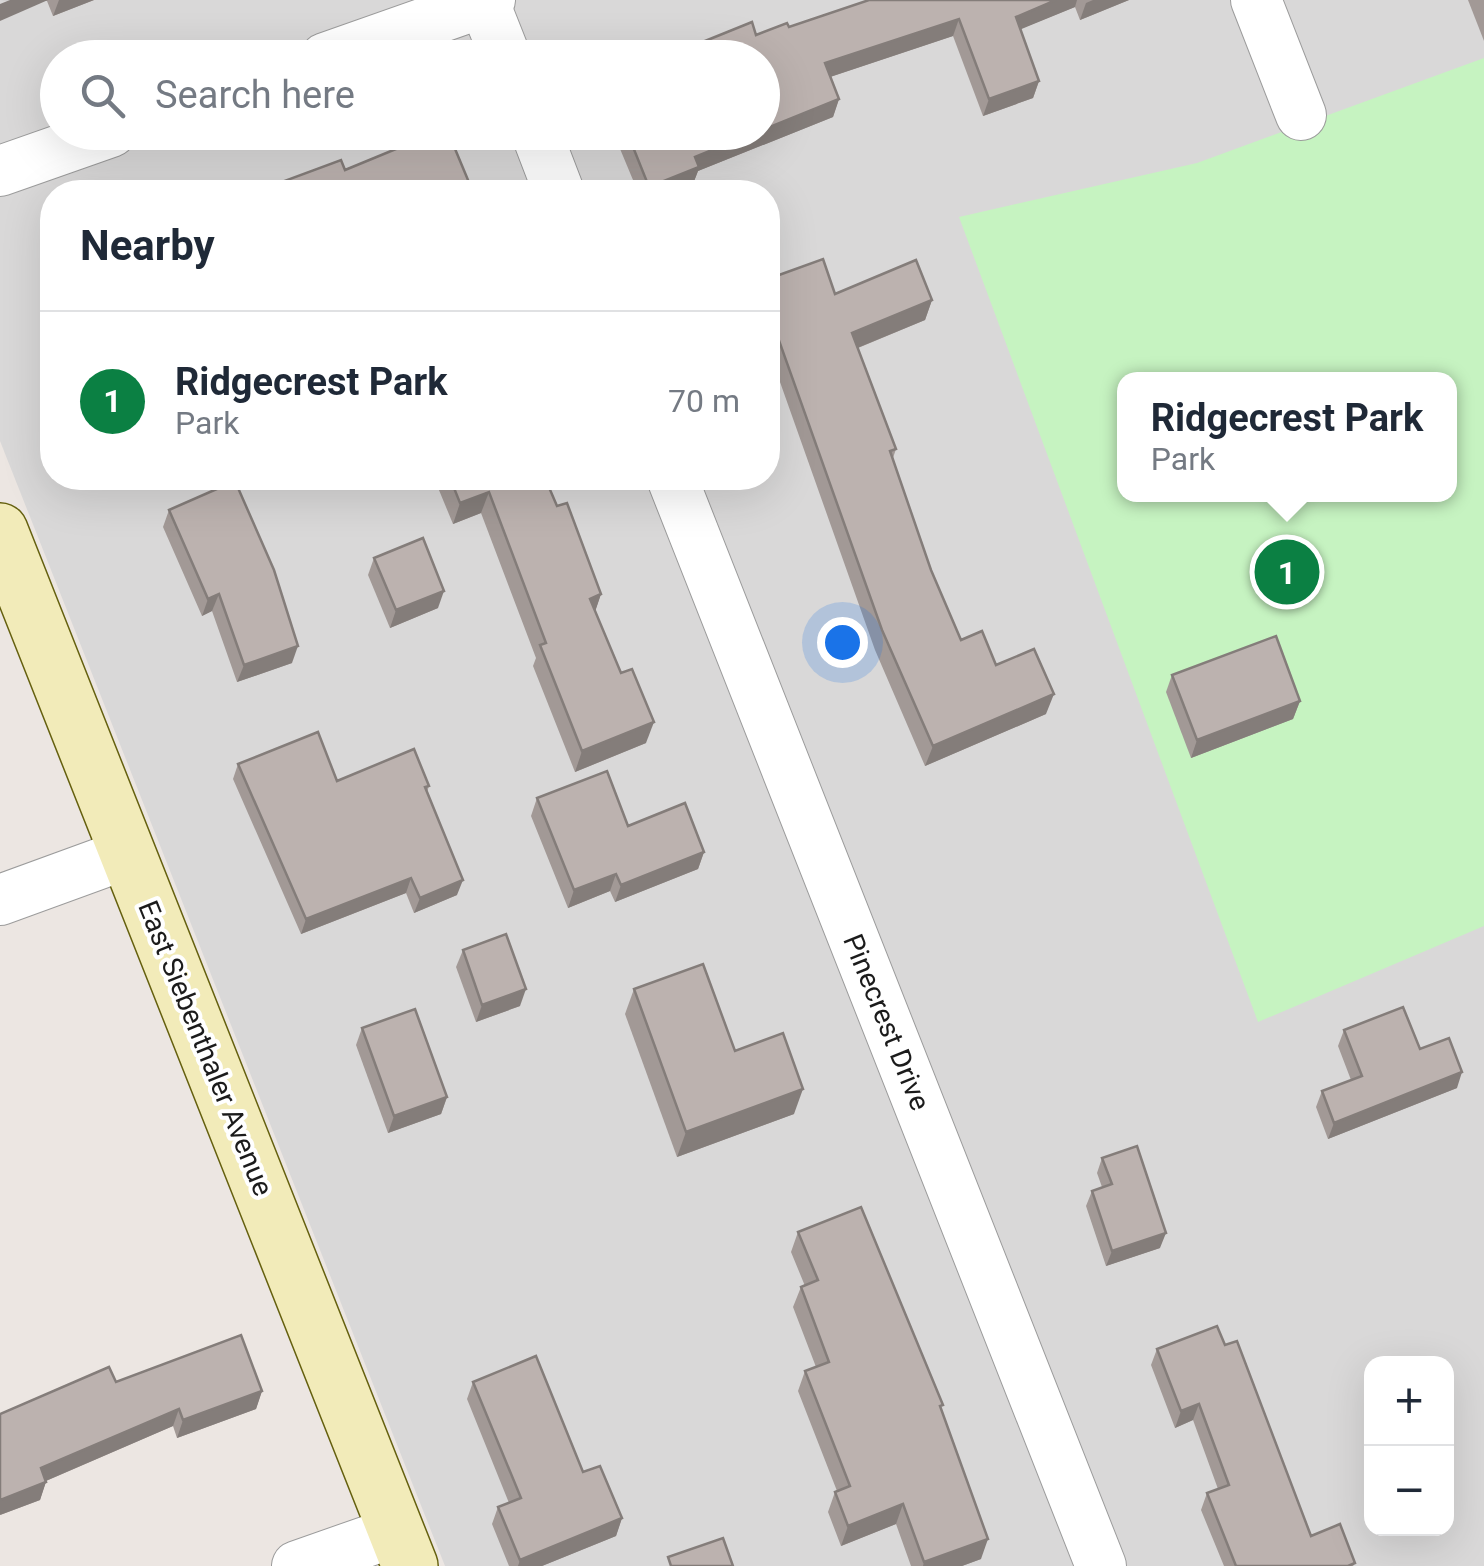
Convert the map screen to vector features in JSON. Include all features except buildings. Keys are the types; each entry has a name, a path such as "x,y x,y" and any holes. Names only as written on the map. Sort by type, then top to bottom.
{"main road":[{"name":"East Siebenthaler Avenue","path":"0,531 403,1548"}],"street":[{"path":"1256,0 1301,114"},
{"path":"376,40 486,1 500,40"},
{"path":"0,171 60,150"},
{"path":"543,150 554,180"},
{"name":"Pinecrest Drive","path":"677,490 1102,1566"},
{"path":"0,900 128,853"},
{"path":"297,1566 403,1548"}],"shaded area":[{"path":"0,0 1484,0 1484,1566 445,1566 0,441"}],"green space":[{"path":"1484,58 1484,926 1258,1022 959,217 1197,163"}],"place":[{"name":"Ridgecrest Park","path":"1287,572"}]}
